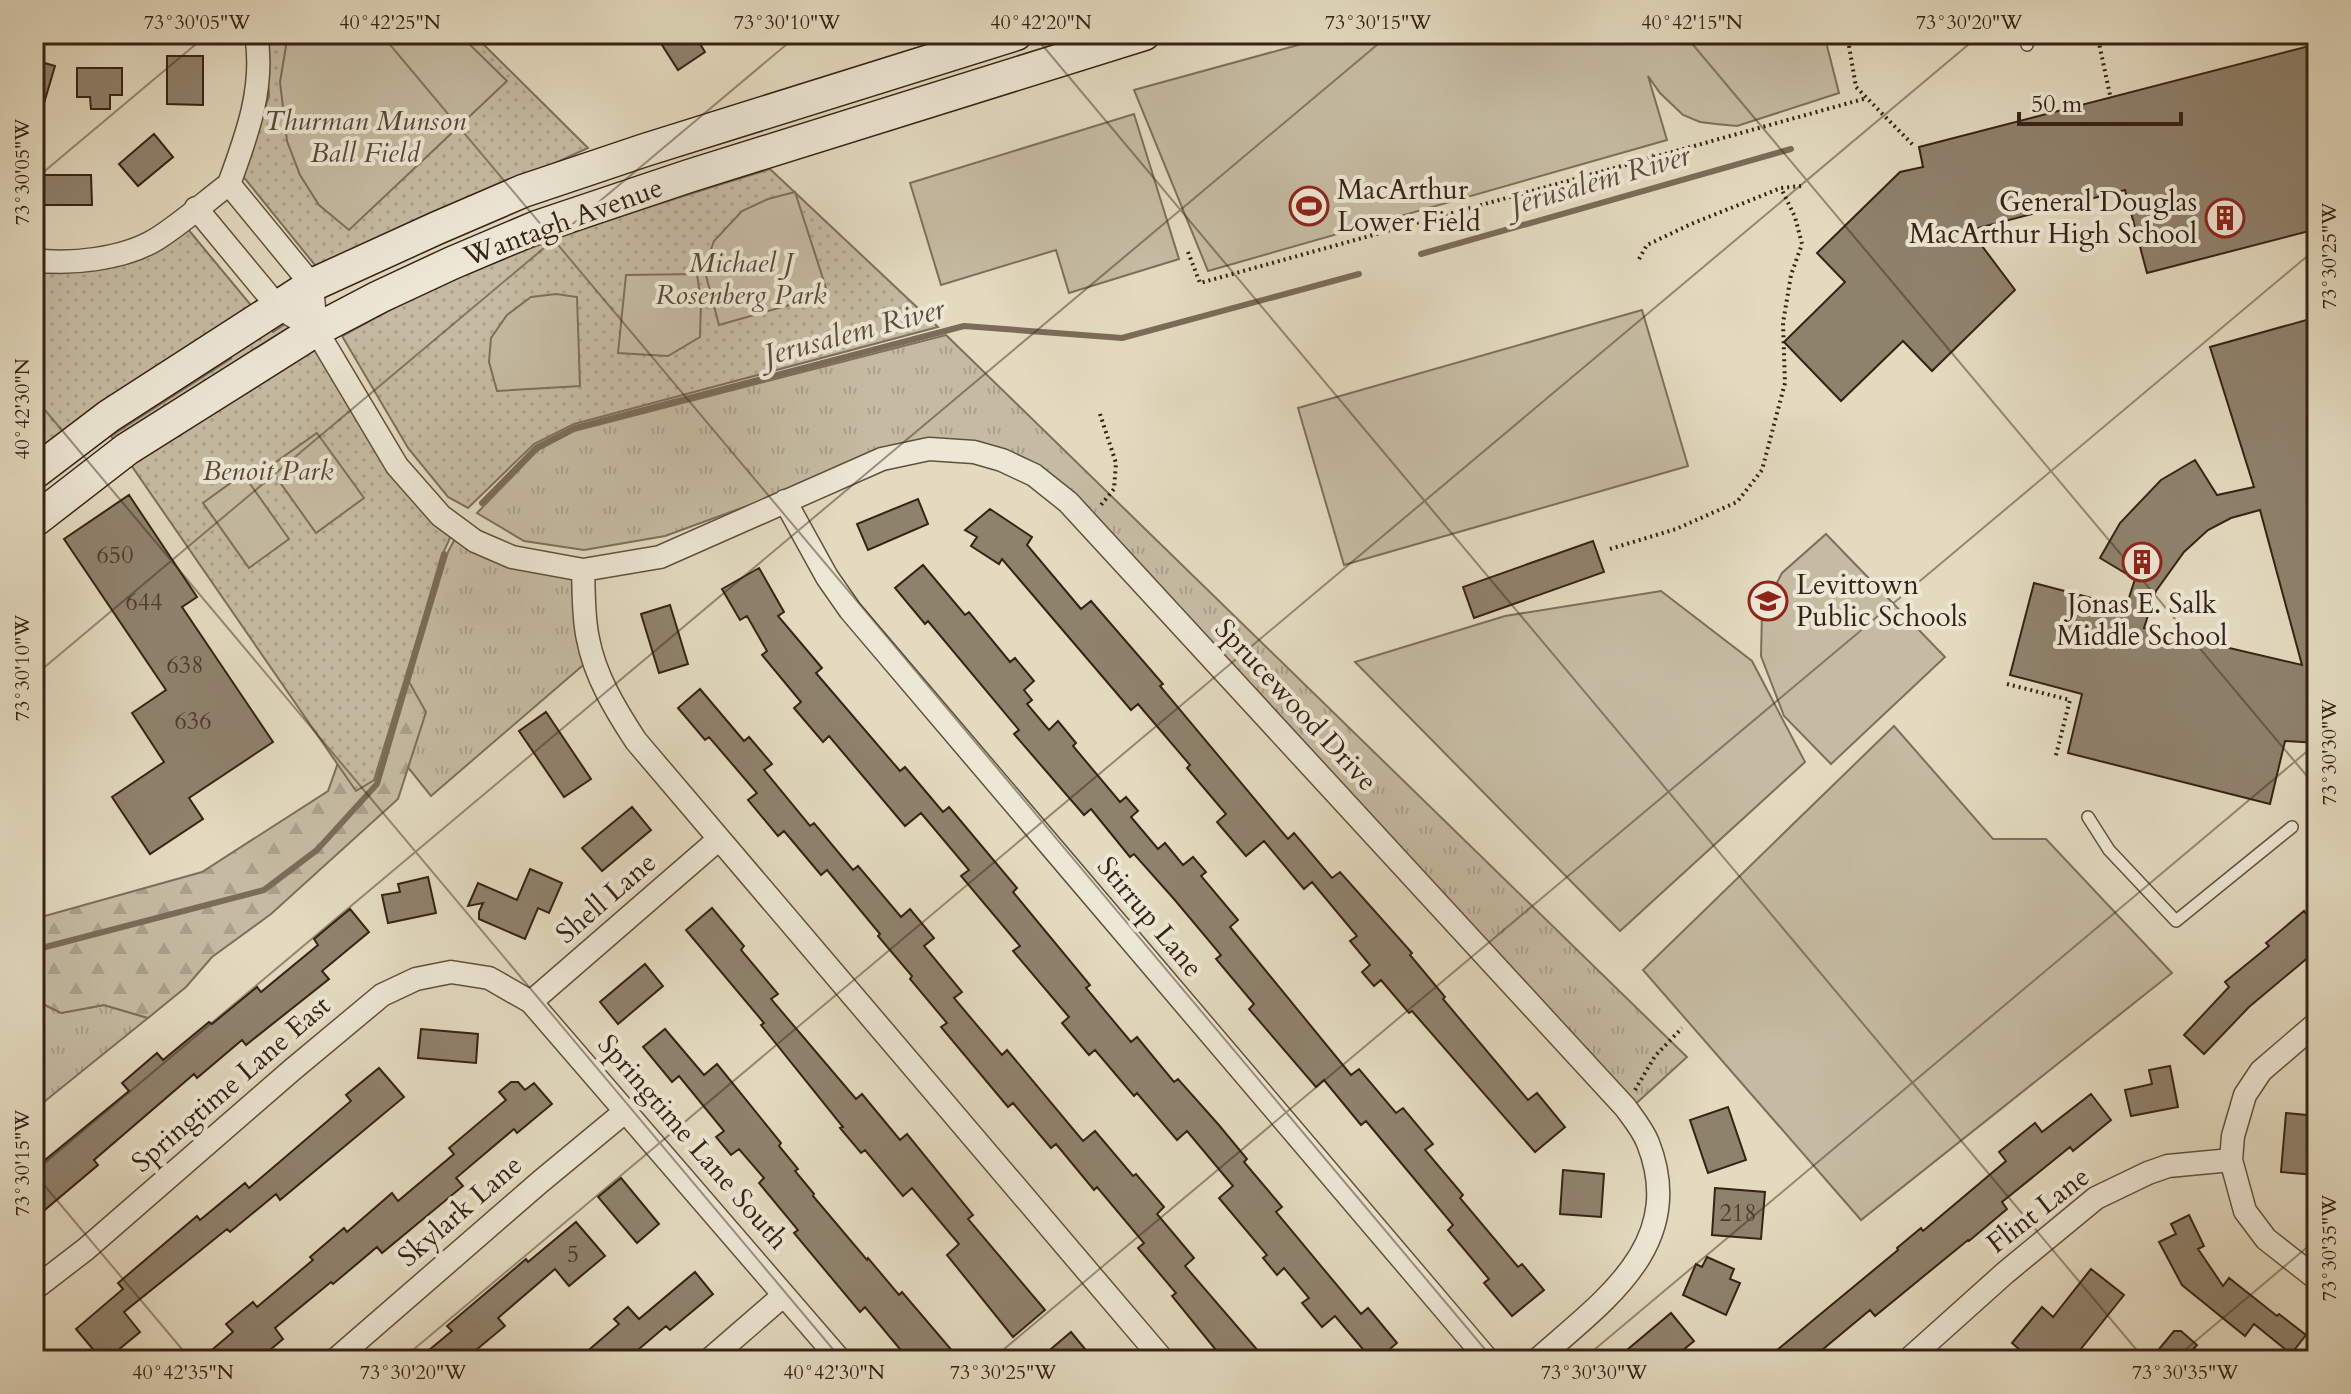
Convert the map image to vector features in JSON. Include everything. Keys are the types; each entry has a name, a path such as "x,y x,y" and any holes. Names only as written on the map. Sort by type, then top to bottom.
{"main road":[{"name":"Wantagh Avenue","path":"34,473 109,416 312,285 523,191 1016,34"},
{"name":"Wantagh Avenue","path":"34,521 127,449 316,330 379,297 537,227 703,171 1144,34"}],"street":[{"path":"34,260 82,261 124,252 153,241 229,184 248,134 259,85 256,34"},
{"path":"229,184 312,285 316,330"},
{"path":"196,208 278,307 316,330"},
{"name":"Sprucewood Drive","path":"316,330 397,466 441,516 475,541 512,557 583,570 660,557 882,459 929,449 974,452 1002,460 1034,475 1068,502 1625,1107 1648,1141 1657,1172 1658,1202 1653,1232 1635,1266 1617,1288 1537,1360"},
{"name":"Stirrup Lane","path":"785,501 827,577 850,610 1488,1360"},
{"path":"583,570 587,638 599,676 616,711 636,741 1159,1359"},
{"name":"Shell Lane","path":"531,1002 719,839"},
{"name":"Springtime Lane East","path":"34,1289 86,1249 382,995 416,979 451,972 489,978"},
{"name":"Springtime Lane South","path":"489,978 531,1002 840,1360"},
{"path":"2317,1023 2261,1071 2245,1095 2233,1136 2231,1160 2245,1211 2266,1239 2317,1279"},
{"name":"Skylark Lane","path":"335,1360 627,1110"},
{"name":"Flint Lane","path":"1908,1360 2005,1273 2096,1198 2168,1166 2231,1160"},
{"path":"709,1360 784,1295"}],"lane":[{"path":"2088,817 2109,850 2176,921 2292,827"}],"path":[{"path":"1847,34 1856,87 1915,147"},
{"path":"2097,34 2110,95"},
{"path":"1188,252 1200,283 1867,98"},
{"path":"1639,259 1647,245 1691,224 1781,188 1801,186"},
{"path":"1610,549 1676,529 1737,502 1762,470 1785,383 1783,323 1791,275 1802,244 1795,217 1781,188"},
{"path":"1087,523 1114,489 1116,463 1100,414"},
{"path":"2007,684 2070,700 2055,759"},
{"path":"1625,1107 1655,1056 1682,1028"}],"green space":[{"name":"Thurman Munson Ball Field","path":"265,34 473,34 588,148 319,270 242,175 269,96"},
{"path":"288,34 459,34 507,81 349,230 319,205 300,175 287,141 280,82"},
{"name":"MacArthur Lower Field","path":"1338,34 1824,34 1839,93 1737,126 1700,122 1683,115 1660,93 1648,76 1667,140 1208,271 1134,90"},
{"path":"1134,114 1179,259 1069,293 1056,250 941,285 910,183"},
{"name":"Michael J Rosenberg Park","path":"770,169 938,327 574,424 534,444 468,508 448,497 408,448 342,336 429,290 512,255"},
{"path":"795,192 828,294 719,325 704,268 714,241 742,211 768,199"},
{"name":"Benoit Park","path":"187,228 273,332 302,313 454,529 444,551 374,780 356,791 111,436 232,358 34,478 34,263"},
{"path":"697,274 701,303 700,337 668,356 618,353 626,275"},
{"path":"556,294 577,297 580,386 497,391 489,362 491,338 507,315 531,297"},
{"path":"1642,310 1688,466 1344,565 1298,408"},
{"path":"946,335 1687,1057 1630,1109 1068,498 1006,458 881,457 665,536 584,550 524,541 477,513 538,450 574,431"},
{"path":"317,433 364,498 316,533 269,467"},
{"path":"243,474 289,539 249,568 203,503"},
{"path":"459,531 578,573 589,660 431,796 390,745 448,552"},
{"path":"1826,534 1945,657 1831,764 1784,716 1761,656 1762,611 1782,573"},
{"path":"1661,591 1752,661 1805,762 1620,931 1355,662 1505,616"},
{"path":"399,664 426,712 398,799 271,914 212,957 186,987 148,1018 104,1005 61,1013 34,1002 34,919 202,872 328,791 345,743"},
{"path":"1894,726 1993,839 2046,839 2172,973 1861,1220 1643,970"},
{"path":"34,1002 61,1013 104,1005 148,1018 34,1110"}],"building":[{"path":"655,34 694,34 705,52 678,70"},
{"name":"General Douglas MacArthur High School","path":"2317,44 2317,229 2147,273 2125,190 1970,230 2015,290 1932,371 1903,341 1841,401 1784,342 1845,282 1817,253 1900,172 1923,167 1919,147"},
{"path":"167,56 203,56 203,105 167,104"},
{"path":"34,60 55,66 39,120 34,120"},
{"path":"77,68 122,68 122,95 110,95 110,109 91,109 90,97 77,97"},
{"path":"154,134 173,157 138,186 119,164"},
{"path":"43,175 91,175 92,205 44,205"},
{"name":"Jonas E. Salk Middle School","path":"2317,317 2317,743 2285,741 2270,804 2068,753 2082,694 2010,675 2034,583 2126,607 2135,579 2100,558 2120,523 2161,480 2195,460 2217,495 2254,487 2210,347","holes":["2260,510 2302,665 2144,628 2156,591 2184,552 2208,530 2231,518"]},
{"path":"129,495 197,597 182,607 273,742 189,798 203,819 150,854 112,797 164,762 132,713 166,690 64,539"},
{"path":"918,499 928,524 868,550 857,524"},
{"path":"990,509 1032,537 1027,545 1081,609 1091,601 1163,684 1160,686 1288,839 1294,833 1332,878 1340,872 1412,953 1410,955 1445,997 1443,999 1528,1100 1537,1093 1565,1127 1535,1152 1412,1011 1409,1013 1381,980 1374,986 1362,972 1370,965 1350,941 1357,936 1312,882 1304,889 1264,841 1246,856 1217,822 1226,814 1187,768 1190,765 1138,704 1131,710 1002,559 999,564 971,546 977,537 965,530"},
{"path":"1593,541 1604,572 1474,618 1463,587"},
{"path":"923,565 965,615 969,612 1010,662 1015,658 1034,681 1024,690 1032,700 1027,704 1049,730 1058,721 1076,743 1073,746 1120,802 1126,797 1138,811 1131,817 1158,849 1165,843 1183,865 1193,857 1206,872 1201,876 1238,920 1230,927 1351,1075 1359,1069 1396,1113 1403,1108 1433,1144 1425,1150 1463,1195 1460,1198 1518,1267 1522,1264 1544,1290 1512,1316 1484,1283 1489,1279 1448,1230 1453,1225 1366,1121 1361,1125 1324,1080 1316,1087 1249,1009 1254,1004 1216,959 1221,955 1174,899 1134,854 1130,857 1091,809 1084,815 1014,734 1019,730 928,621 925,624 895,588"},
{"path":"759,568 784,612 778,616 822,668 816,673 900,771 905,767 943,812 949,807 1017,888 1013,892 1090,985 1086,988 1131,1042 1137,1037 1174,1082 1178,1079 1218,1124 1247,1159 1244,1162 1282,1207 1276,1212 1361,1314 1368,1308 1397,1343 1377,1360 1372,1360 1335,1316 1322,1327 1302,1303 1309,1298 1284,1268 1277,1275 1263,1258 1267,1255 1219,1198 1233,1186 1187,1131 1177,1140 1095,1050 1089,1055 1062,1023 1069,1017 1013,951 1020,946 961,876 969,870 921,813 905,826 829,736 823,742 794,708 801,702 762,655 767,651 747,616 740,620 722,589"},
{"path":"670,605 688,664 659,673 641,614"},
{"path":"700,689 744,741 749,737 772,764 764,770 810,826 814,823 853,870 858,866 901,917 910,909 934,938 924,946 962,992 954,998 1002,1055 1007,1050 1083,1141 1095,1131 1164,1207 1157,1214 1194,1258 1185,1266 1266,1360 1224,1360 1172,1296 1176,1293 1138,1248 1144,1243 1097,1187 1094,1190 1056,1144 1051,1148 1013,1103 1008,1107 941,1027 947,1023 827,870 821,875 784,831 778,836 748,800 757,793 709,737 705,740 678,708"},
{"path":"546,712 591,779 564,797 519,731"},
{"path":"632,807 651,830 602,871 582,848"},
{"path":"530,869 562,883 549,913 538,908 525,939 479,919 483,903 468,906 478,883 517,900"},
{"path":"428,877 436,913 388,923 382,895 400,892 398,884"},
{"path":"712,908 744,946 741,950 778,994 771,999 856,1099 862,1094 900,1140 907,1134 973,1215 968,1219 1045,1310 1013,1337 947,1255 959,1244 912,1188 903,1196 865,1150 861,1153 761,1025 764,1023 686,930"},
{"path":"350,909 369,932 322,971 329,979 246,1045 242,1040 197,1078 194,1074 94,1160 98,1165 34,1219 34,1169 129,1091 122,1083 157,1053 163,1060 257,987 261,992 318,945 314,939"},
{"path":"2304,911 2317,927 2317,950 2249,1007 2204,1054 2184,1035 2229,987 2225,982 2269,946 2266,943"},
{"path":"645,964 663,986 618,1024 600,1002"},
{"path":"421,1029 478,1034 476,1063 418,1058"},
{"path":"665,1029 704,1075 717,1064 781,1143 779,1146 798,1169 795,1171 813,1196 867,1260 899,1295 902,1292 960,1360 909,1360 865,1307 860,1312 794,1233 798,1230 759,1183 764,1178 739,1149 731,1155 716,1137 724,1131 679,1076 672,1082 643,1047"},
{"path":"2170,1066 2178,1107 2131,1116 2125,1090 2152,1084 2149,1070"},
{"path":"379,1068 404,1097 280,1200 276,1194 230,1232 227,1229 124,1312 140,1332 102,1360 76,1329 123,1289 118,1283 197,1216 200,1220 245,1183 249,1188 351,1101 346,1095"},
{"path":"511,1082 518,1082 525,1090 534,1083 552,1104 517,1133 514,1129 456,1178 463,1186 382,1253 377,1247 275,1328 283,1339 258,1360 200,1360 233,1332 226,1324 253,1302 257,1307 313,1260 310,1257 344,1228 347,1232 392,1193 398,1201 454,1154 449,1148 506,1100 499,1092"},
{"path":"2091,1094 2111,1120 2073,1151 2070,1147 2002,1202 2007,1209 1969,1241 1875,1316 1870,1310 1810,1360 1765,1360 1921,1228 1923,1231 2006,1161 1999,1152 2035,1123 2042,1132"},
{"path":"1728,1107 1746,1160 1708,1173 1690,1120"},
{"path":"2286,1113 2317,1116 2315,1175 2281,1172"},
{"path":"1563,1170 1604,1174 1601,1217 1560,1214"},
{"path":"621,1178 659,1224 637,1243 598,1197"},
{"path":"1715,1188 1765,1192 1761,1239 1712,1235"},
{"path":"2189,1215 2204,1246 2198,1249 2223,1286 2229,1278 2306,1335 2291,1354 2254,1324 2245,1336 2182,1285 2159,1242 2176,1234 2171,1224"},
{"path":"576,1222 605,1256 569,1286 555,1269 498,1318 505,1326 464,1360 417,1360 452,1331 447,1326 526,1259 528,1262"},
{"path":"1707,1257 1734,1269 1730,1279 1740,1283 1726,1315 1683,1295 1696,1264 1702,1267"},
{"path":"2091,1269 2124,1295 2072,1360 2031,1360 2012,1343 2042,1307 2053,1317"},
{"path":"695,1272 713,1294 670,1330 666,1326 626,1360 577,1360 619,1324 614,1319 628,1307 639,1319"},
{"path":"1671,1313 1694,1341 1671,1360 1615,1360"},
{"path":"2174,1331 2181,1331 2197,1345 2184,1360 2150,1360"},
{"path":"1071,1332 1094,1360 1038,1360"}],"waterway":[{"name":"Jerusalem River","path":"1421,254 1791,149"},
{"name":"Jerusalem River","path":"482,503 536,448 575,428 964,326 1122,338 1359,274"},
{"name":"Jerusalem River","path":"34,950 264,890 317,850 377,784 444,554"}],"place":[{"name":"MacArthur Lower Field","path":"1309,206"},
{"name":"General Douglas MacArthur High School","path":"2225,218"},
{"name":"Jonas E. Salk Middle School","path":"2142,562"},
{"name":"Levittown Public Schools","path":"1768,601"}]}
